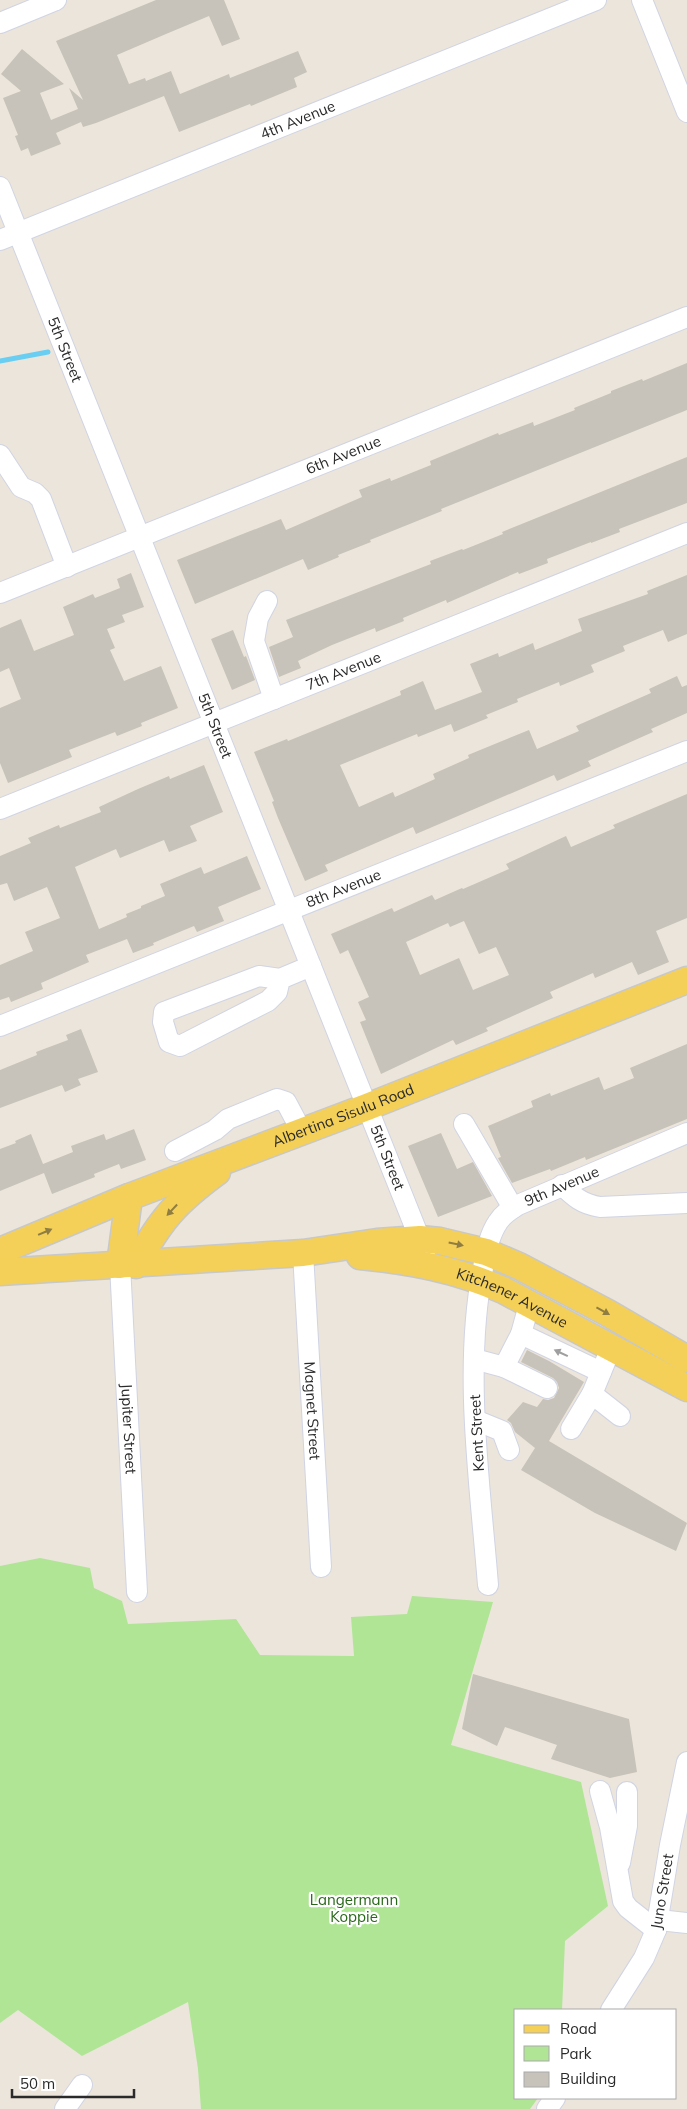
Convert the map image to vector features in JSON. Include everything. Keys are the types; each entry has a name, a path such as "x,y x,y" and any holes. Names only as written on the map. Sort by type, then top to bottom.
{"main road":[{"name":"Albertina Sisulu Road","path":"0,1251 129,1197 367,1107 687,980"},
{"path":"128,1265 171,1210 194,1189 237,1157"},
{"path":"128,1265 129,1197"},
{"name":"Kitchener Avenue","path":"0,1272 312,1253 377,1242 420,1239 447,1242 486,1252 554,1284 687,1359"},
{"name":"Kitchener Avenue","path":"312,1253 393,1259 431,1265 481,1280 687,1388"}],"street":[{"path":"0,23 56,0"},
{"name":"4th Avenue","path":"0,240 596,0"},
{"path":"642,0 687,112"},
{"name":"5th Street","path":"0,186 431,1265"},
{"name":"6th Avenue","path":"0,593 687,318"},
{"path":"0,455 21,487 35,493 42,499 67,566"},
{"name":"7th Avenue","path":"0,809 687,534"},
{"path":"267,602 258,618 254,641 274,699"},
{"name":"8th Avenue","path":"0,1026 687,751"},
{"path":"280,979 277,992 268,1001 180,1046 169,1042 163,1022 164,1012 259,976 280,979 310,966"},
{"path":"175,1152 215,1130 228,1119 276,1099 286,1102 302,1132"},
{"path":"464,1124 513,1208"},
{"name":"9th Avenue","path":"481,1280 486,1252 497,1222 505,1213 562,1185 687,1134"},
{"path":"562,1185 580,1201 600,1207 687,1203"},
{"name":"Magnet Street","path":"312,1253 321,1567"},
{"name":"Jupiter Street","path":"128,1265 137,1592"},
{"name":"Kent Street","path":"481,1280 476,1309 474,1359 475,1420 488,1586"},
{"path":"504,1367 521,1334 529,1305"},
{"path":"521,1334 601,1372"},
{"path":"571,1429 592,1394 611,1348"},
{"path":"474,1359 504,1367 547,1388"},
{"path":"592,1394 620,1416"},
{"path":"475,1420 500,1429 509,1450"},
{"name":"Juno Street","path":"612,2009 644,1958 657,1925 670,1845 687,1762"},
{"path":"600,1791 610,1828 620,1893 628,1908 657,1925 687,1923"},
{"path":"618,1875 627,1826 627,1792"},
{"path":"65,2109 82,2085"}],"green space":[{"name":"Langermann Koppie","path":"40,1558 90,1568 94,1588 122,1601 128,1624 236,1619 260,1655 354,1656 351,1617 407,1614 412,1596 493,1602 451,1745 581,1782 608,1906 565,1941 562,2009 514,2009 514,2099 537,2099 530,2109 201,2109 198,2069 188,2002 82,2056 18,2010 0,2023 0,1566"}],"building":[{"path":"156,0 224,0 240,39 222,46 209,16 117,55 129,84 145,78 146,81 171,71 180,94 229,74 230,78 298,51 307,72 294,78 297,87 179,132 164,96 96,123 83,127 81,122 56,133 61,144 31,156 28,148 21,151 15,136 18,135 3,98 21,91 1,74 22,49 64,84 40,93 51,120 78,109 69,88 83,100 56,41"},
{"path":"687,363 687,410 441,509 442,511 370,540 371,542 338,555 339,557 308,570 303,559 195,604 177,560 281,519 286,530 362,497 359,490 390,478 391,481 431,465 430,461 498,433 499,435 533,422 534,426 575,410 574,408 611,393 611,391 642,379 643,381"},
{"path":"687,457 687,503 619,529 620,532 547,559 548,563 519,574 518,572 447,603 446,600 403,618 404,621 376,632 375,628 332,645 298,661 301,668 279,677 269,647 293,637 286,620 431,564 430,561 503,534 502,532"},
{"path":"131,573 144,607 122,615 125,622 107,629 115,648 110,650 124,681 161,666 178,708 141,723 142,726 117,736 115,732 69,750 72,757 8,783 0,763 0,708 21,699 9,668 0,672 0,628 21,619 34,651 74,635 63,607 93,594 95,598 120,588 117,579"},
{"path":"687,575 687,634 668,642 663,630 623,646 625,651 591,665 594,672 560,686 559,682 517,699 518,702 486,715 488,718 454,732 451,724 418,737 417,734 340,765 359,807 393,792 395,797 435,779 433,774 469,758 468,755 529,730 537,749 579,731 576,726 651,693 649,689 677,676 682,687 687,685 687,713 651,729 653,732 588,761 591,766 557,781 554,775 416,834 413,827 325,865 328,871 305,881 278,818 272,802 274,801 254,752 287,739 288,741 401,695 400,691 423,681 435,710 482,692 470,664 498,653 499,657 533,643 535,650 582,631 578,619 648,594 647,591"},
{"path":"233,630 255,680 232,690 211,639"},
{"path":"204,765 223,812 190,826 197,841 169,852 164,840 120,858 116,849 75,867 99,929 127,917 126,914 141,908 141,906 165,896 160,884 201,867 204,874 247,856 261,889 218,907 224,921 197,932 194,926 133,953 127,939 86,955 89,962 41,983 43,989 11,1002 9,997 0,1000 0,965 33,951 25,932 60,918 47,887 14,901 7,883 0,885 0,856 31,843 28,838 59,825 60,828 101,812 99,807 138,789 169,776 170,779"},
{"path":"687,794 687,918 656,931 669,962 638,975 632,962 595,978 593,973 550,992 553,998 486,1028 488,1031 456,1045 453,1040 381,1074 360,1022 366,1020 358,1002 369,997 348,950 340,954 331,934 392,908 394,912 432,895 435,900 463,889 509,869 506,864 566,836 571,847 615,828 613,825","holes":["464,921 479,954 496,947 509,975 473,990 459,958 420,975 406,942 448,923 450,927"]},
{"path":"81,1029 98,1072 78,1079 81,1085 65,1092 62,1085 0,1108 0,1070 37,1055 36,1052 68,1040 66,1035"},
{"path":"687,1044 687,1119 586,1160 585,1157 551,1171 550,1169 512,1183 498,1158 501,1157 488,1126 533,1107 531,1101 550,1093 551,1096 599,1077 604,1090 634,1078 630,1068"},
{"path":"134,1129 146,1160 121,1169 119,1164 94,1174 95,1177 52,1194 44,1173 0,1191 0,1149 16,1143 15,1141 31,1134 43,1164 73,1152 71,1146 104,1134 106,1140"},
{"path":"441,1133 457,1169 473,1162 492,1196 438,1217 408,1146"},
{"path":"527,1350 584,1382 549,1441 687,1523 676,1551 595,1513 521,1470 535,1448 515,1432 511,1423 507,1420 523,1402 537,1407 543,1399 554,1398 559,1388 553,1378 521,1362"},
{"path":"473,1674 629,1719 637,1772 610,1778 551,1759 557,1745 505,1727 497,1746 462,1729"}],"waterway":[{"path":"0,361 48,352"}]}
